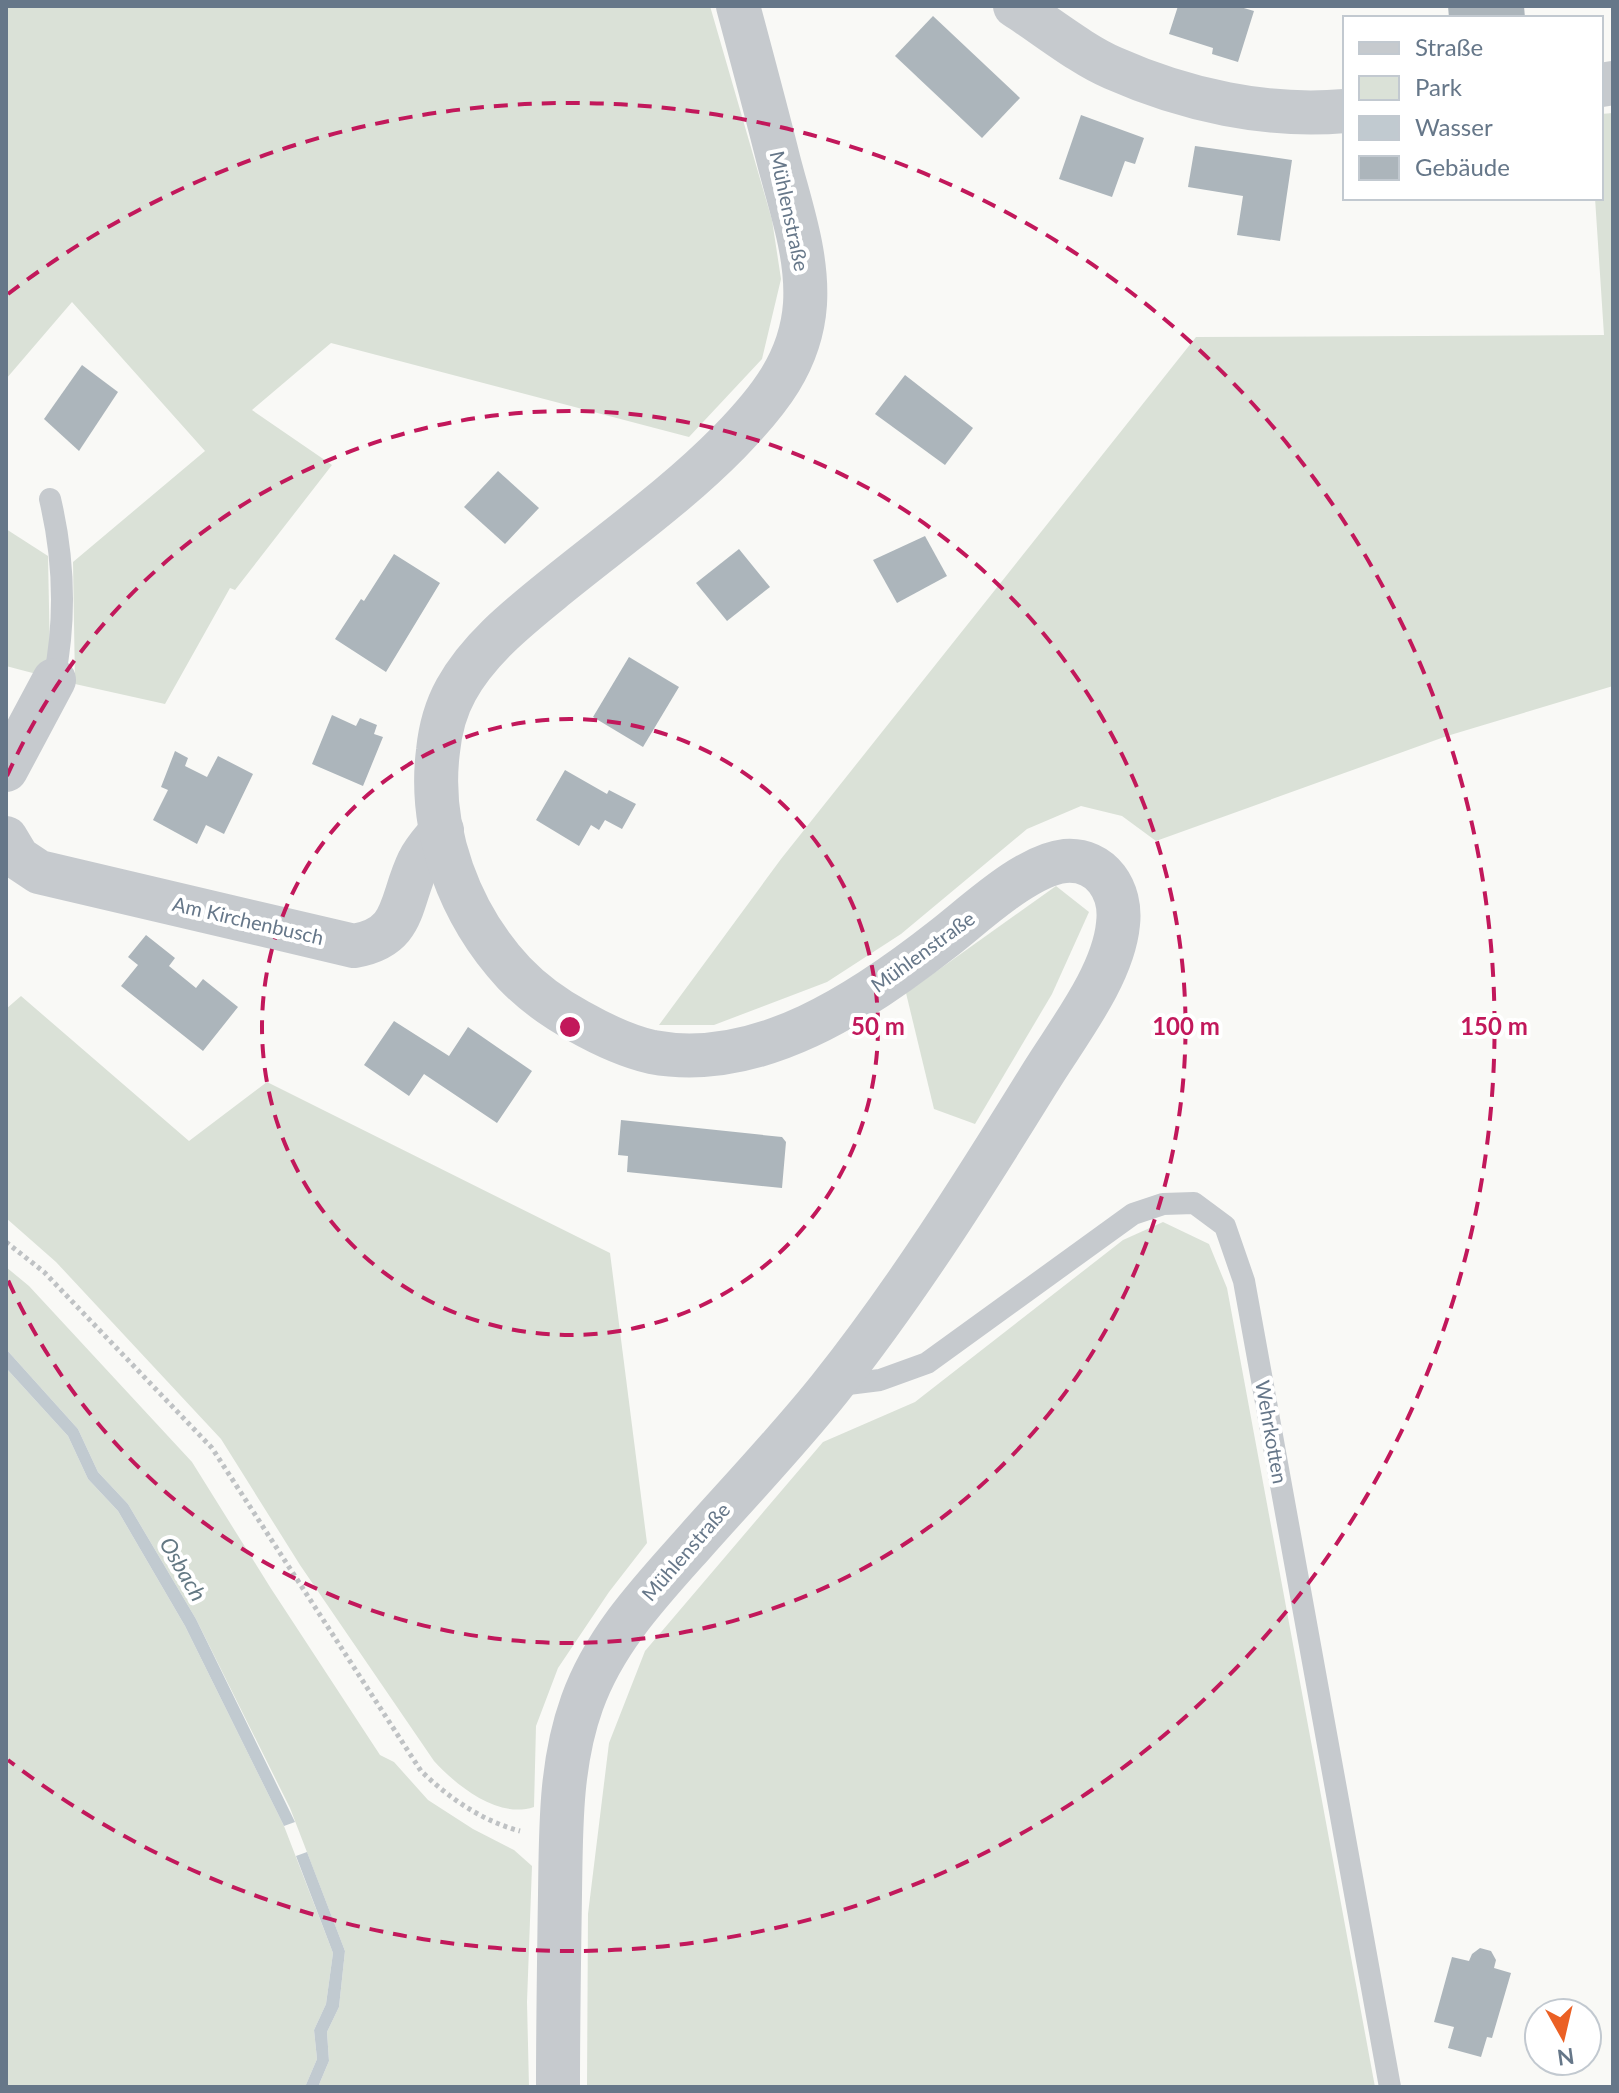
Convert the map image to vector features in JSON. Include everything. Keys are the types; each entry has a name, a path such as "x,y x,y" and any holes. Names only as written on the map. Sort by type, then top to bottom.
{"street":[{"name":"Mühlenstraße","path":"558,2087 561,1839 566,1759 584,1697 602,1660 646,1596 831,1387 968,1193 1099,981 1117,933 1118,900 1104,873 1091,865 1063,861 1049,865 998,897 887,981 826,1016 759,1045 707,1055 683,1055 656,1053 630,1046 551,1006 530,989 497,953 468,910 448,858 436,772 438,745 451,701 480,656 531,607 714,458 761,409 789,367 796,350 802,329 805,292 799,237 738,6"},
{"path":"1015,6 1111,67 1159,86 1271,112 1343,111"},
{"path":"6,770 54,680"},
{"name":"Am Kirchenbusch","path":"6,838 18,858 39,872 354,946 374,943 391,931 420,858 442,830"}],"lane":[{"path":"50,499 61,563 61,647 54,680"},
{"name":"Wehrkotten","path":"831,1387 880,1380 927,1363 1133,1214 1163,1204 1194,1203 1225,1226 1244,1281 1390,2087"}],"path":[{"path":"6,1242 44,1272 212,1448 421,1771 441,1790 484,1817 518,1831 561,1839"}],"green space":[{"path":"6,6 710,6 772,220 781,279 762,359 689,437 331,343 252,410 332,465 235,590 230,588 165,704 75,684 73,562 205,451 72,302 6,379"},
{"path":"1613,113 1613,686 1447,736 1156,841 1122,816 1081,806 1027,829 901,934 827,982 714,1025 659,1025 781,859 1196,337 1604,335 1595,200 1603,200 1603,114"},
{"path":"6,529 48,556 50,658 44,676 6,666"},
{"path":"1056,886 1089,912 1052,994 975,1124 934,1109 906,993"},
{"path":"21,996 189,1141 267,1082 610,1253 647,1543 609,1592 558,1668 536,1726 534,1807 506,1808 479,1798 434,1761 300,1565 221,1439 56,1262 6,1218 6,1009"},
{"path":"1163,1222 1209,1244 1227,1288 1375,2087 587,2087 588,1914 609,1743 645,1651 823,1442 915,1402 1123,1240"},
{"path":"6,1267 29,1286 192,1462 380,1755 394,1762 428,1800 473,1829 514,1850 532,1866 527,2002 529,2087 318,2087 329,2061 327,2032 339,2007 345,1951 290,1808 196,1619 128,1504 98,1472 78,1429 6,1349"},
{"path":"6,1368 68,1436 88,1479 118,1511 185,1626 284,1826 333,1953 326,2004 314,2030 317,2059 305,2087 6,2087"}],"water":[{"path":"6,1349 78,1429 98,1472 128,1504 196,1619 295,1822 284,1826 185,1626 118,1511 88,1479 68,1436 6,1368"},
{"path":"307,1852 345,1951 339,2007 327,2032 329,2061 318,2087 305,2087 317,2059 314,2030 326,2004 333,1953 296,1856"}],"building":[{"path":"1178,6 1237,6 1254,11 1238,62 1212,54 1213,48 1169,34"},
{"path":"1448,6 1524,6 1525,16 1449,16"},
{"path":"933,16 1020,98 982,138 895,56"},
{"path":"1081,115 1144,138 1135,164 1125,161 1112,197 1059,179"},
{"path":"1195,146 1292,160 1280,241 1237,235 1243,196 1188,187"},
{"path":"82,365 118,392 79,451 44,419"},
{"path":"905,375 973,428 945,465 875,414"},
{"path":"498,471 539,508 505,544 464,507"},
{"path":"925,536 947,576 897,603 873,560"},
{"path":"739,549 770,587 727,621 696,583"},
{"path":"394,554 440,583 386,672 335,639"},
{"path":"629,657 679,687 643,747 593,717"},
{"path":"332,715 356,726 360,718 377,725 374,734 383,737 363,786 312,764"},
{"path":"175,751 188,758 185,766 207,777 218,756 253,774 224,834 206,825 197,844 153,820 168,790 161,787"},
{"path":"565,770 607,794 609,790 636,804 622,829 605,820 599,830 591,825 579,846 536,820"},
{"path":"146,935 175,958 169,966 196,988 203,979 238,1007 203,1051 121,986 138,965 128,957"},
{"path":"394,1021 449,1056 468,1027 532,1071 497,1123 424,1074 409,1096 364,1065"},
{"path":"621,1120 782,1137 786,1142 782,1188 627,1172 628,1156 618,1155"},
{"path":"1480,1948 1491,1951 1496,1960 1494,1968 1511,1973 1492,2038 1487,2037 1481,2057 1448,2048 1454,2027 1434,2022 1452,1957 1469,1961"}],"water label":[{"name":"Osbach","path":"183,1569"}]}
